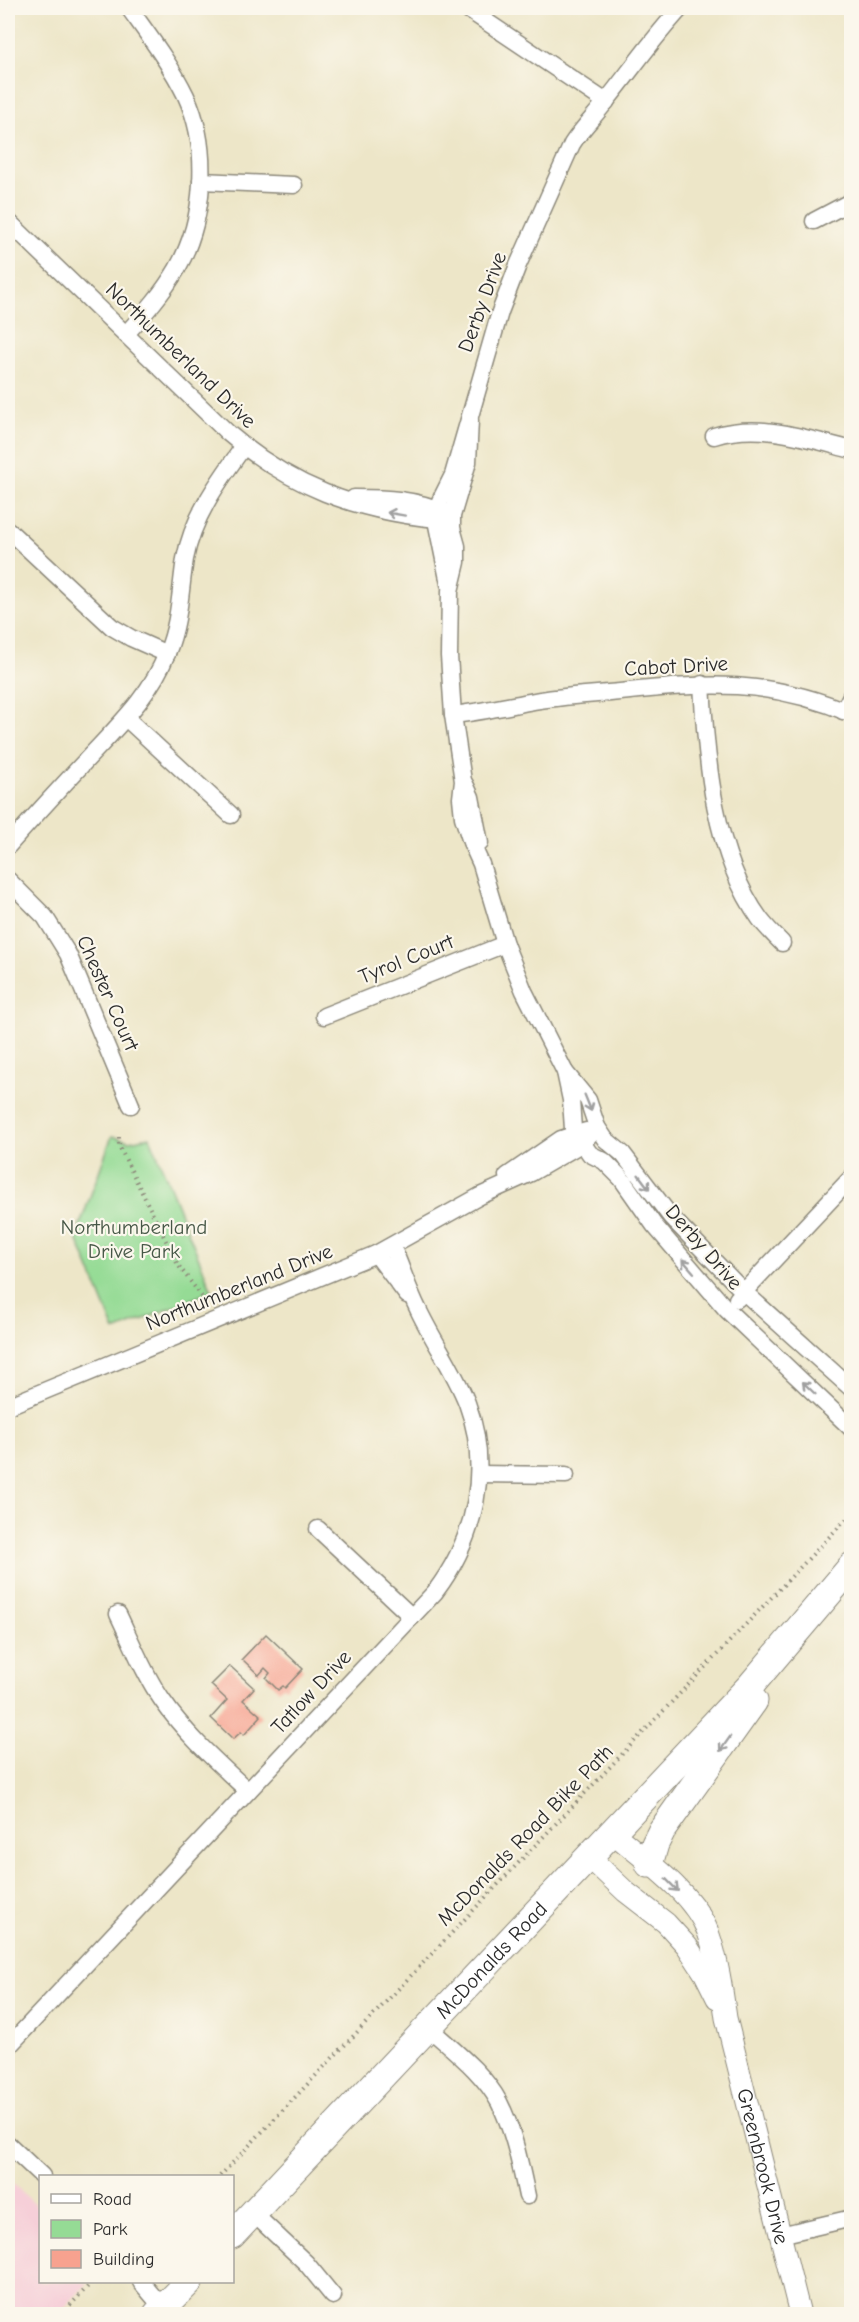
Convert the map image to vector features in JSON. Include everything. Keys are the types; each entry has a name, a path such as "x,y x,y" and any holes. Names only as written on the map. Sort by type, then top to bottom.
{"main road":[{"name":"McDonalds Road","path":"234,2233 751,1685 852,1566"},
{"name":"McDonalds Road","path":"751,1685 852,1591"},
{"path":"649,1864 662,1830 795,1645"}],"street":[{"path":"126,334 150,307 178,267 195,223 201,181 199,145 187,99 179,82 129,8"},
{"path":"466,8 606,102"},
{"name":"Derby Drive","path":"681,8 606,102 587,141 547,202 518,265 500,312 482,368 470,420 442,515 452,528 457,546 457,562 450,591 449,656 453,709 463,781 471,797 475,814 480,862 505,944 524,991 565,1072 588,1100 597,1127 605,1139 622,1154 671,1217 744,1292 852,1389"},
{"path":"201,181 294,185"},
{"path":"814,221 852,201"},
{"name":"Northumberland Drive","path":"8,220 244,446 286,476 341,498 409,501 442,515"},
{"path":"714,436 730,431 763,430 852,450"},
{"path":"8,846 126,718 152,682 167,654 179,612 185,559 192,533 214,489 244,446"},
{"path":"8,530 112,627 167,654"},
{"path":"702,684 709,774 717,818 750,903 761,921 782,943"},
{"name":"Cabot Drive","path":"453,709 487,711 535,700 702,684 733,684 776,690 847,712"},
{"path":"847,712 852,694"},
{"path":"126,718 231,815"},
{"name":"Chester Court","path":"8,880 45,917 69,954 131,1105"},
{"name":"Tyrol Court","path":"324,1016 505,944"},
{"name":"Derby Drive","path":"565,1072 571,1101 573,1129 590,1154 613,1168 654,1226 727,1310 852,1429"},
{"name":"Northumberland Drive","path":"8,1403 376,1254 480,1196 531,1173 597,1127"},
{"path":"727,1310 852,1177"},
{"name":"Tatlow Drive","path":"8,2047 412,1617 446,1578 466,1541 477,1499 479,1474 477,1446 467,1403 417,1308 392,1245"},
{"name":"Tatlow Drive","path":"376,1254 417,1308"},
{"path":"479,1474 566,1475"},
{"path":"318,1529 412,1617"},
{"path":"118,1614 162,1700 200,1746 248,1791"},
{"name":"Greenbrook Drive","path":"612,1832 692,1905 707,1930 719,1970 726,2018 800,2314"},
{"name":"Greenbrook Drive","path":"589,1857 626,1892 666,1923 687,1946 705,1974 726,2018"},
{"path":"428,2027 469,2064 487,2084 498,2101 516,2146 527,2196"},
{"path":"8,2144 41,2175"},
{"path":"253,2213 306,2263 333,2296"},
{"path":"780,2235 852,2218"},
{"path":"143,2283 171,2295"}],"path":[{"path":"119,1137 119,1146 174,1258 203,1298"},
{"name":"McDonalds Road Bike Path","path":"221,2175 852,1513"},
{"path":"62,2314 91,2283"}],"shaded area":[{"path":"8,2179 39,2208 39,2283 88,2283 58,2314 8,2314"}],"green space":[{"name":"Northumberland Drive Park","path":"112,1136 129,1141 150,1137 212,1291 115,1331 76,1236"}],"building":[{"path":"266,1634 303,1669 285,1688 283,1686 278,1690 266,1678 270,1673 265,1668 259,1675 242,1659"},
{"path":"230,1666 254,1688 243,1700 261,1716 244,1735 241,1732 233,1739 211,1718 227,1700 211,1685"}]}
